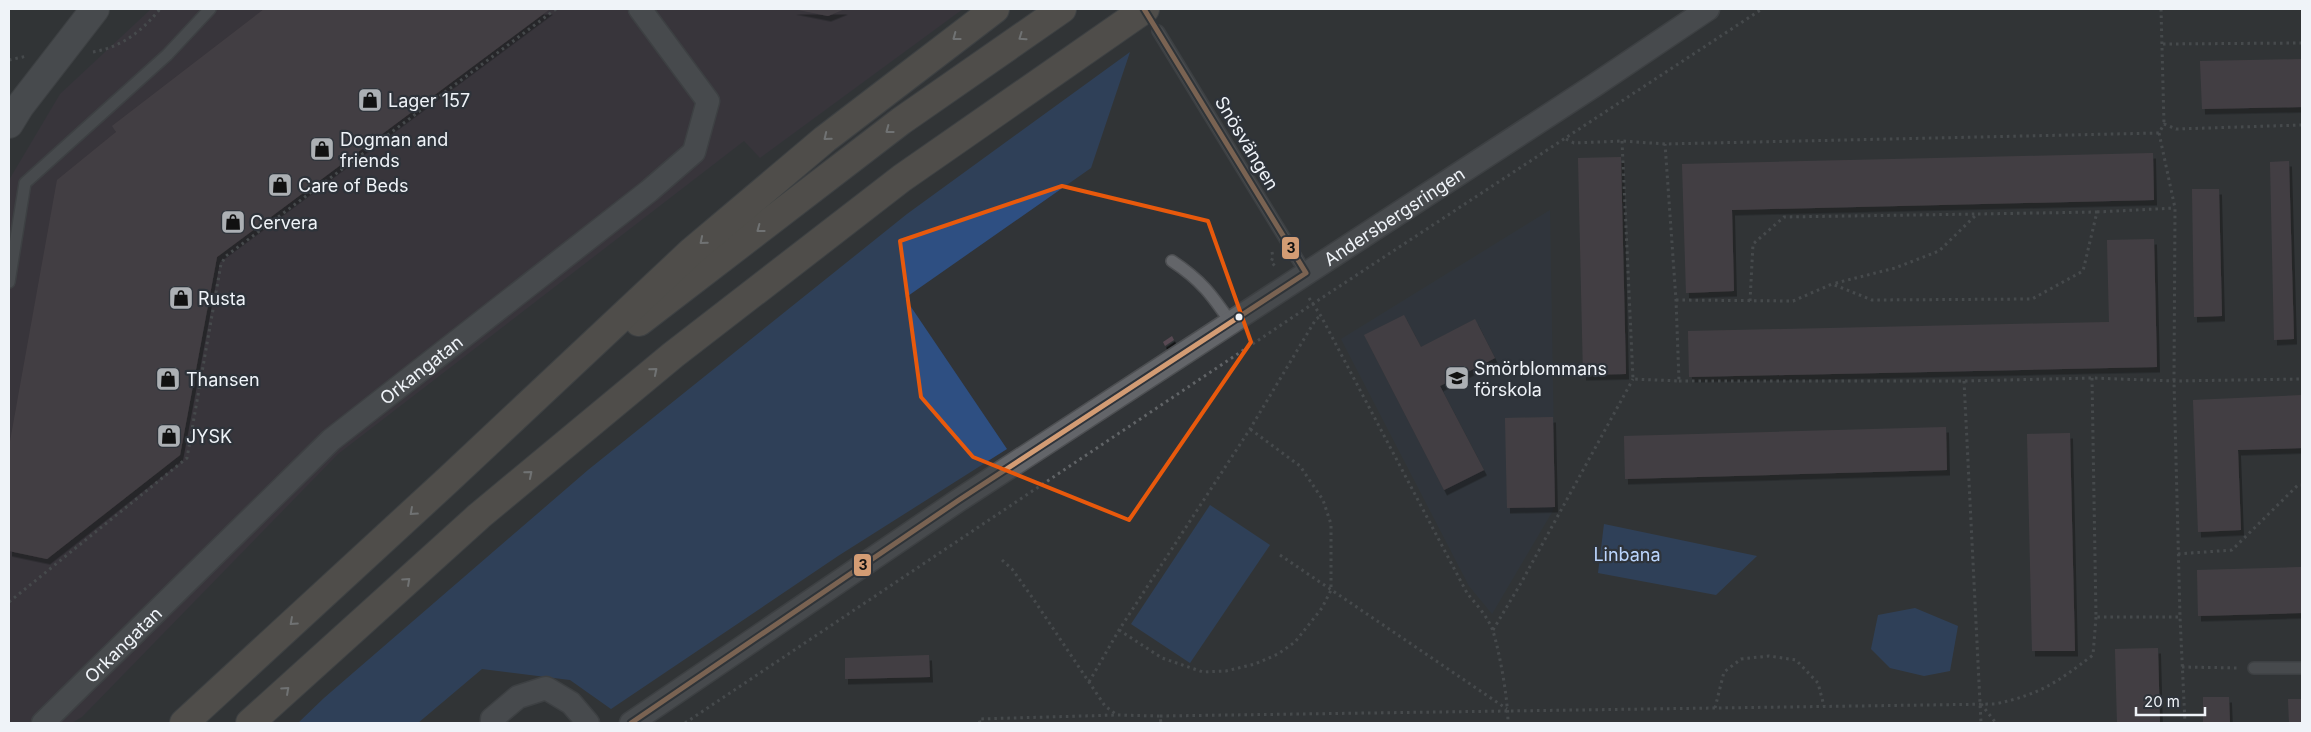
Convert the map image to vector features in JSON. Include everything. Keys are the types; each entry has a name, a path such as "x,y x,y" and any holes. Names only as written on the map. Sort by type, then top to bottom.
{"highway":[{"path":"184,723 449,479 691,252 825,139 995,9"},
{"path":"449,479 640,321 878,139 1062,9"},
{"path":"250,723 479,516 673,355 902,178 1151,20"}],"street":[{"path":"9,124 20,106 95,9"},
{"name":"Orkangatan","path":"43,723 331,440 649,191 694,152 708,101 640,9"},
{"name":"Andersbergsringen","path":"631,723 959,500 1595,85 1708,9"},
{"path":"492,723 492,719 518,697 546,688 571,703 588,723"}],"lane":[{"path":"9,282 26,183 167,55 210,9"},
{"name":"Snösvängen","path":"1151,20 1300,277"},
{"path":"1172,261 1194,275 1204,285 1231,323"},
{"path":"2254,668 2302,668"}],"path":[{"path":"90,52 111,48 126,41 160,9"},
{"path":"9,602 187,458 220,264 226,256 556,9"},
{"path":"685,723 1314,303 1762,9"},
{"path":"2161,9 2164,124 2159,133 2175,208 2174,381 2180,617 2185,723"},
{"path":"2163,44 2302,43"},
{"path":"2164,124 2176,129 2302,125"},
{"path":"1566,139 1574,143 1622,141 1665,144 2159,133"},
{"path":"1492,630 1521,583 1633,379 1622,141"},
{"path":"1665,144 1676,300 1679,381"},
{"path":"1750,301 1753,244 1784,217 2098,212 2175,208"},
{"path":"1832,284 1872,300 2032,299 2083,271 2098,212"},
{"path":"1676,300 1793,301 1832,284 1895,268 1939,251 1977,214"},
{"path":"1268,246 1273,257 1271,262 1300,277 1467,593 1481,611 1492,630 1508,710 1508,723"},
{"path":"1089,682 1119,630 1250,428 1316,320 1322,316"},
{"path":"1633,379 1679,381 1964,381 2092,378 2174,381 2302,379"},
{"path":"980,723 979,718 1117,715 1160,716 1995,704 2024,698 2054,685 2093,655 2096,617 2092,378"},
{"path":"1964,381 1981,723"},
{"path":"1119,630 1162,658 1203,672 1226,671 1255,664 1278,654 1295,642 1322,608 1331,590 1331,524 1323,500 1300,466 1250,428"},
{"path":"2178,554 2232,550 2298,485 2302,485"},
{"path":"1280,555 1508,710"},
{"path":"1002,560 1012,569 1027,590 1105,706 1117,715"},
{"path":"2096,617 2180,617"},
{"path":"1715,708 1724,672 1742,659 1768,656 1796,660 1818,683 1824,706"},
{"path":"2182,667 2254,668"},
{"path":"1981,704 1996,723"},
{"path":"1160,716 1161,723"}],"highlighted area":[{"path":"1062,186 1208,221 1251,342 1129,520 973,457 921,397 900,241"}],"shaded area":[{"path":"151,9 963,9 760,158 744,141 338,454 82,717 72,723 9,723 9,180 60,94"},
{"name":"Smörblommans förskola","path":"1550,210 1555,507 1492,614 1469,586 1341,339"}],"green space":[{"path":"1130,52 1091,168 905,298 1007,449 838,556 611,709 570,680 482,669 418,723 298,723 324,698 588,470 907,214"},
{"path":"1210,505 1270,545 1190,663 1131,624"},
{"name":"Linbana","path":"1604,524 1757,556 1716,595 1598,573"},
{"path":"1915,608 1958,626 1950,671 1924,676 1890,668 1871,649 1878,615"}],"building":[{"path":"264,9 550,9 217,257 180,455 47,559 9,551 9,447 57,180 116,132 112,126"},
{"path":"793,9 845,9 828,16"},
{"path":"2302,59 2302,107 2202,109 2200,61"},
{"path":"2153,153 2154,200 1732,210 1734,291 1686,293 1682,164"},
{"path":"1621,157 1626,374 1583,375 1578,158"},
{"path":"2289,161 2294,339 2274,340 2270,162"},
{"path":"2192,189 2219,189 2222,316 2194,317"},
{"path":"2154,239 2157,367 1689,377 1688,331 2109,322 2107,240"},
{"path":"1404,315 1421,347 1475,319 1495,358 1440,386 1484,470 1444,490 1364,335"},
{"path":"1172,336 1174,340 1165,346 1163,342"},
{"path":"2302,395 2302,448 2238,450 2241,530 2198,532 2193,400"},
{"path":"1553,417 1555,507 1507,508 1505,418"},
{"path":"1946,427 1947,470 1625,479 1624,436"},
{"path":"2070,433 2075,651 2032,651 2027,434"},
{"path":"2302,567 2302,613 2198,616 2197,570"},
{"path":"2158,648 2160,723 2117,723 2115,649"},
{"path":"929,655 930,677 845,679 845,658"},
{"path":"2203,697 2229,697 2230,723 2203,723"},
{"path":"2288,699 2302,699 2302,723 2289,723"}],"transit line":[{"name":"3","path":"631,723 959,500 1306,273 1144,9"}],"place":[{"name":"Lager 157","path":"370,100"},
{"name":"Dogman and friends","path":"322,149"},
{"name":"Care of Beds","path":"280,185"},
{"name":"Cervera","path":"233,222"},
{"name":"Rusta","path":"181,298"},
{"name":"Smörblommans förskola","path":"1457,378"},
{"name":"Thansen","path":"168,379"},
{"name":"JYSK","path":"169,436"}]}
